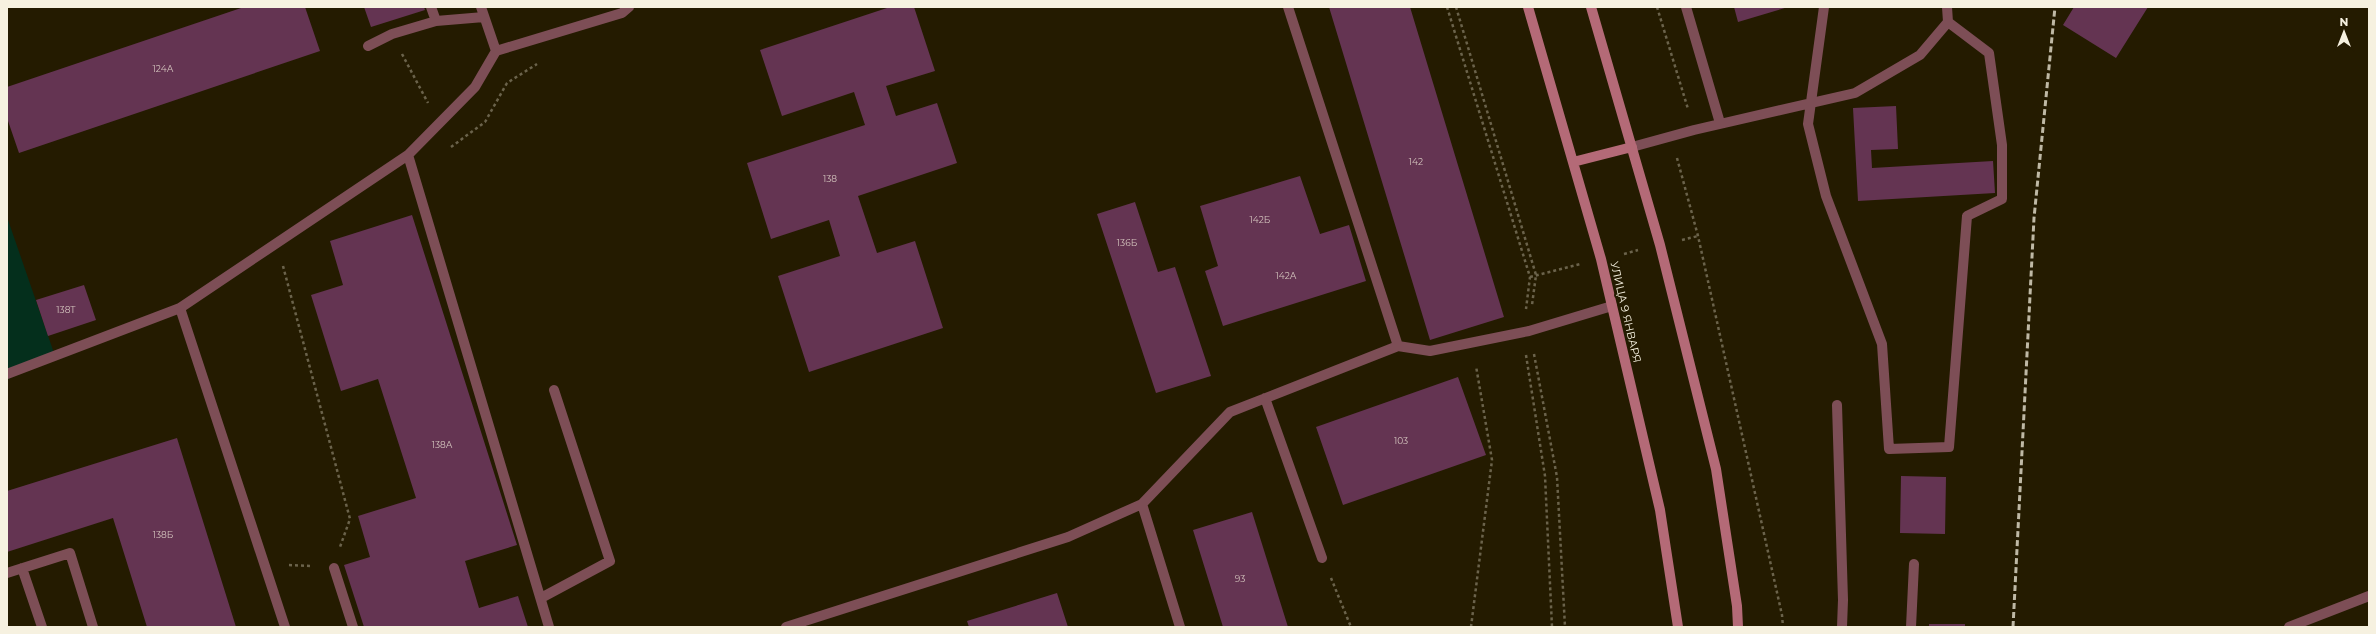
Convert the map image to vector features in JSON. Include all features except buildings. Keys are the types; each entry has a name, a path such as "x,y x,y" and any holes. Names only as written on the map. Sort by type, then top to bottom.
{"main road":[{"name":"УЛИЦА 9 ЯНВАРЯ","path":"1528,7 1573,162 1612,306 1660,510 1678,627"},
{"path":"1592,7 1632,147 1716,469 1737,606 1738,627"},
{"path":"1573,162 1632,147"}],"lane":[{"path":"431,7 436,21"},
{"path":"7,374 180,308 408,155 438,122 475,87 496,51 622,13 629,7"},
{"path":"1288,7 1398,346"},
{"path":"1686,7 1720,124"},
{"path":"1824,7 1808,124 1826,196 1882,344 1889,449 1949,447 1967,216 2002,199 2002,145 1989,53 1948,22"},
{"path":"1632,147 1694,130 1855,93 1920,55 1948,22 1947,7"},
{"path":"368,46 392,34 436,21 483,12 496,51"},
{"path":"408,155 549,627"},
{"path":"786,627 1068,537 1142,504 1230,412 1398,346 1430,351 1472,344 1529,331 1612,306"},
{"path":"180,308 285,627"},
{"path":"541,598 610,562 554,390"},
{"path":"1265,398 1322,558"},
{"path":"1838,405 1843,600 1842,627"},
{"path":"1142,504 1180,627"},
{"path":"7,573 70,553 93,627"},
{"path":"1911,627 1914,564"},
{"path":"22,568 42,627"},
{"path":"334,568 354,627"},
{"path":"2290,627 2369,596"}],"path":[{"path":"1657,7 1694,130 1675,150 1698,236 1782,615 1783,627"},
{"path":"392,34 438,122"},
{"path":"446,151 485,122 507,83 541,62"},
{"path":"264,563 334,568 350,519 277,243"},
{"path":"1471,627 1492,460 1472,344"},
{"path":"1322,558 1351,627"}],"green space":[{"path":"7,217 54,353 7,380"}],"railway":[{"path":"2013,627 2034,218 2055,7"}]}
